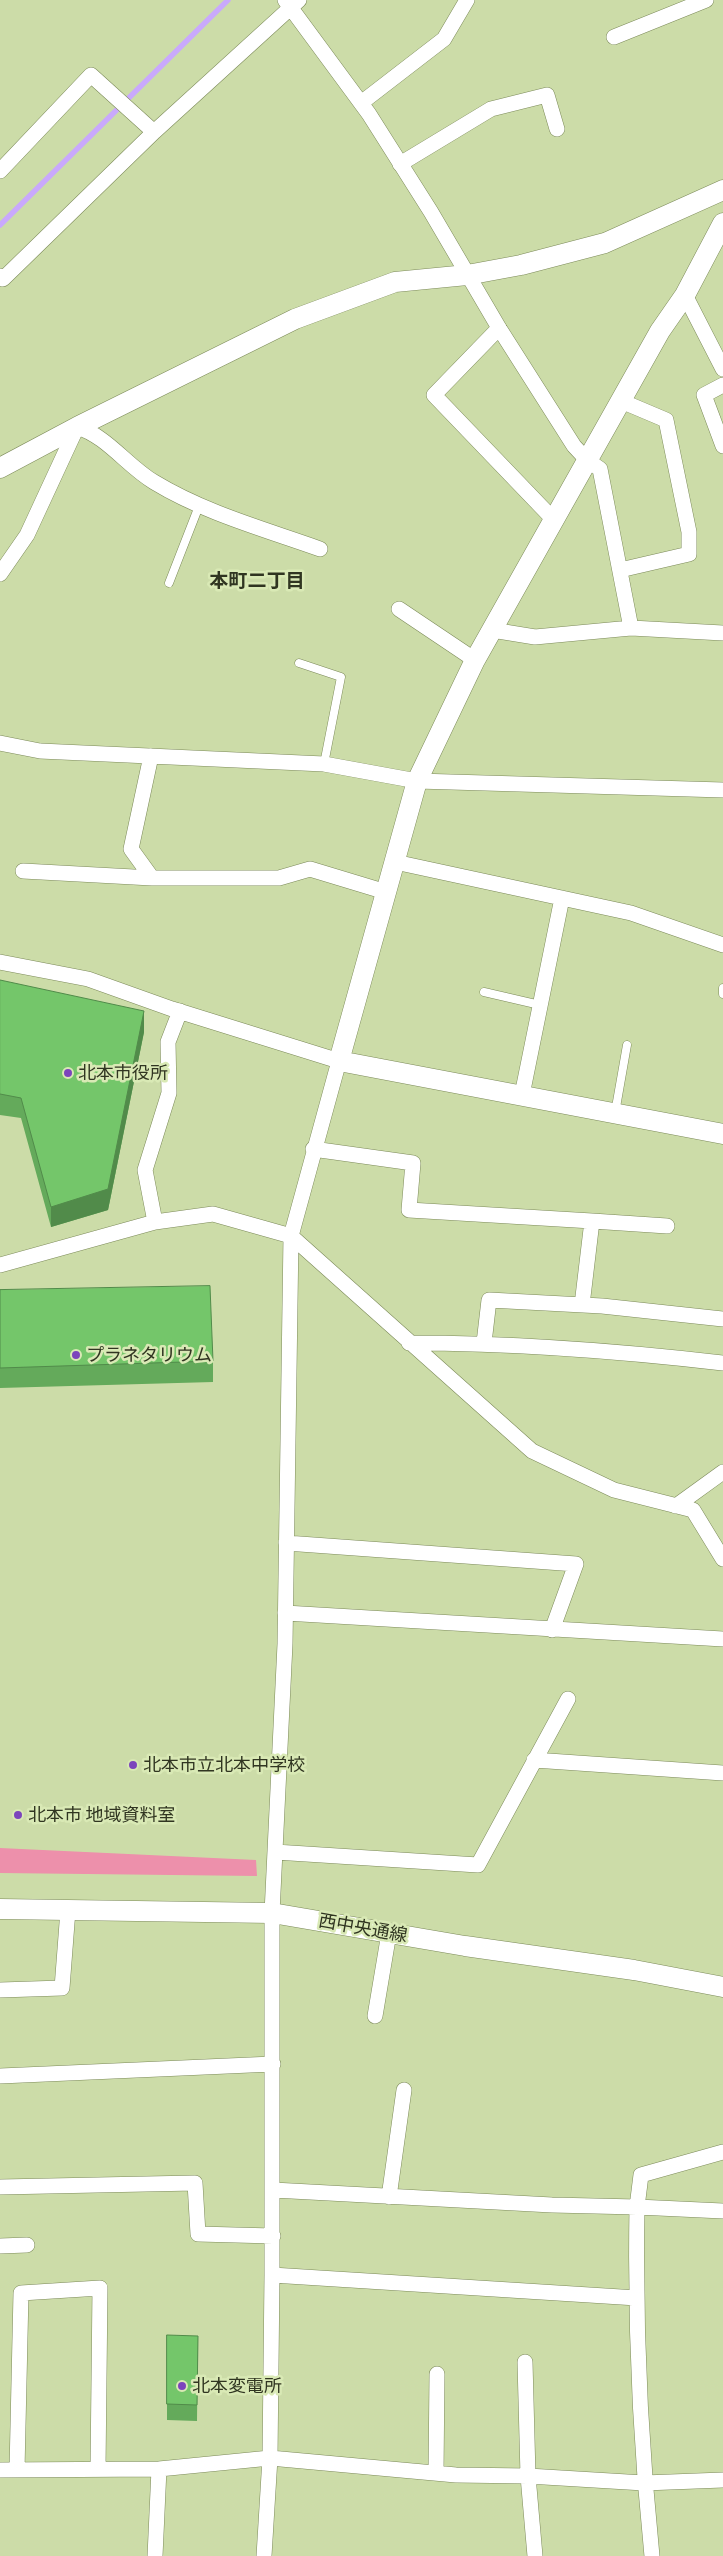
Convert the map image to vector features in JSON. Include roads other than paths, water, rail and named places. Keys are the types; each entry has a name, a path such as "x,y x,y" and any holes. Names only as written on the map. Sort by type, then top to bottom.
{"street":[{"path":"361,103 444,39 467,0"},
{"path":"614,37 706,0"},
{"path":"0,276 3,279 154,132 292,3 361,103 400,164 499,328 574,446 587,460 600,469 631,628"},
{"path":"0,171 91,75 154,132"},
{"path":"400,164 491,109 546,95 557,129"},
{"path":"0,468 77,427 295,320 395,282 467,275 521,265 605,243 723,190"},
{"path":"264,2556 270,2458 273,2236 272,1913 285,1614 291,1236 313,1149 417,781 475,660 660,331 684,295 723,223"},
{"path":"684,295 723,369"},
{"path":"499,328 434,395 554,520"},
{"path":"723,385 704,395 723,446"},
{"path":"620,570 689,554 689,532 666,420 621,401"},
{"path":"77,427 91,431 152,481 199,506 320,549"},
{"path":"0,574 28,535 77,427"},
{"path":"399,609 475,660"},
{"path":"492,630 535,637 631,628 723,633"},
{"path":"0,743 40,751 324,764 417,781 723,790"},
{"path":"151,756 131,849 152,878"},
{"path":"395,862 631,912 723,945"},
{"path":"23,871 152,878 279,878 310,869 386,892"},
{"path":"522,1095 562,898"},
{"path":"0,962 88,980 339,1061 723,1134"},
{"path":"155,1222 145,1170 169,1093 168,1042 180,1011"},
{"path":"313,1149 414,1163 409,1210 667,1226"},
{"path":"0,1265 155,1222 213,1214 291,1236 409,1344 532,1450 614,1490 693,1510 723,1559"},
{"path":"582,1305 592,1221"},
{"path":"484,1343 488,1300 582,1305 723,1318"},
{"path":"409,1344 484,1343 723,1363"},
{"path":"676,1506 723,1472"},
{"path":"286,1543 576,1564 552,1630"},
{"path":"285,1614 723,1639"},
{"path":"275,1852 478,1865 568,1699"},
{"path":"534,1760 723,1773"},
{"name":"西中央通線","path":"0,1909 272,1913 389,1933 634,1970 723,1987"},
{"path":"0,1990 62,1988 68,1910"},
{"path":"375,2016 389,1933"},
{"path":"0,2076 273,2064"},
{"path":"389,2197 404,2090"},
{"path":"652,2556 644,2483 637,2298 637,2207 641,2175 723,2152"},
{"path":"0,2187 195,2183 198,2234 273,2236"},
{"path":"273,2190 552,2205 723,2211"},
{"path":"0,2246 27,2245"},
{"path":"272,2275 637,2298"},
{"path":"17,2470 21,2293 100,2288 98,2469"},
{"path":"525,2362 528,2476 535,2556"},
{"path":"436,2473 437,2374"},
{"path":"0,2470 159,2470 270,2458 436,2473 644,2483 723,2480"},
{"path":"155,2556 159,2470"}],"lane":[{"path":"169,583 199,506"},
{"path":"299,663 341,677 324,764"},
{"path":"723,988 723,994"},
{"path":"484,992 540,1006"},
{"path":"615,1112 627,1045"}],"waterway":[{"path":"0,225 228,0"}],"place":[{"name":"北本市役所","path":"68,1073"},
{"name":"プラネタリウム","path":"76,1355"},
{"name":"北本市立北本中学校","path":"133,1765"},
{"name":"北本市 地域資料室","path":"18,1815"},
{"name":"北本変電所","path":"182,2386"}],"district":[{"name":"本町二丁目","path":"257,581"}]}
